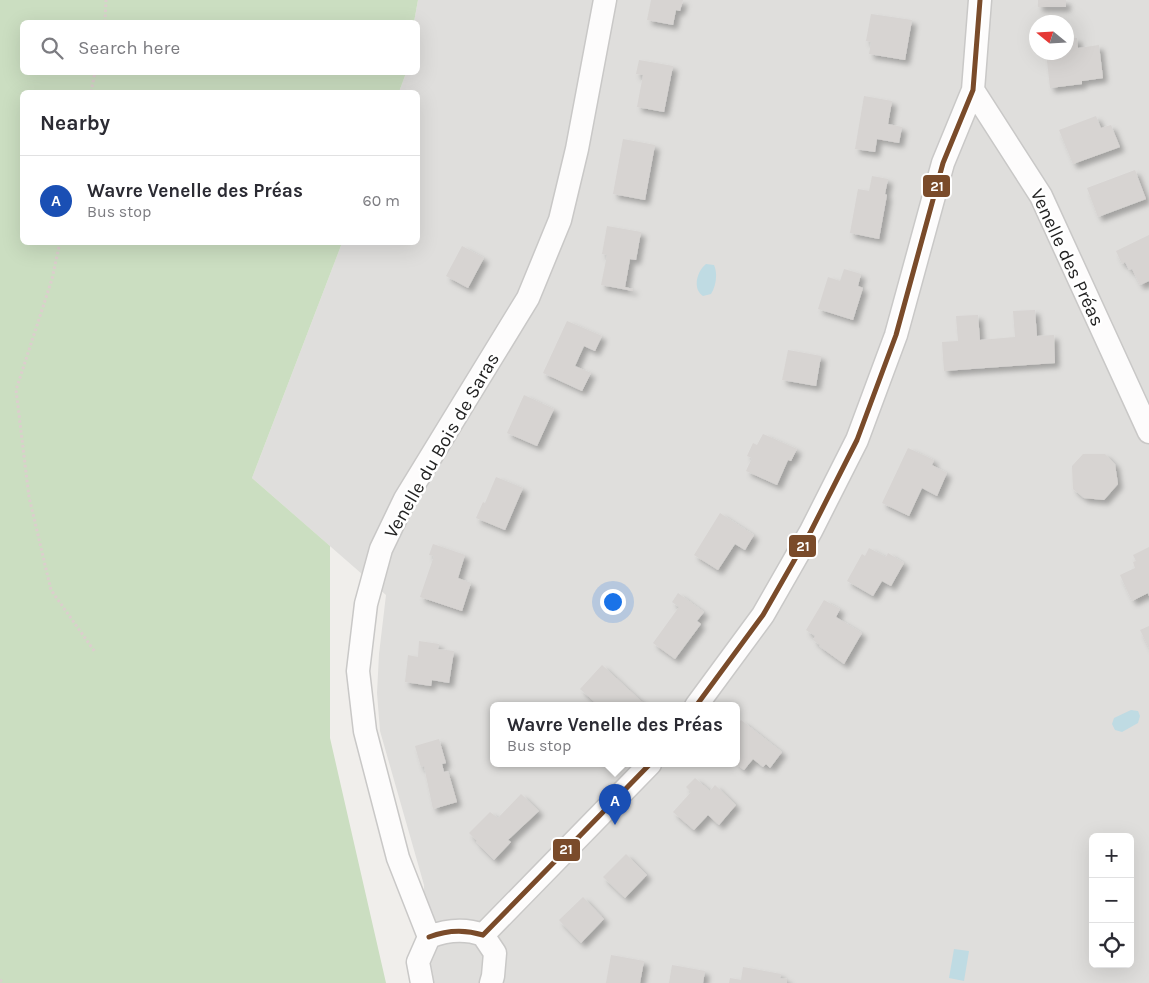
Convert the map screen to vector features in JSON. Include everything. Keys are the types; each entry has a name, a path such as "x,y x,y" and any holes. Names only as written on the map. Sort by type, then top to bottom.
{"street":[{"name":"Venelle du Bois de Saras","path":"429,937 398,858 365,731 358,672 366,604 382,549 406,499 528,298 560,220 577,150 605,0"},
{"path":"699,702 763,615 811,531 857,440 896,335 943,163 972,90 980,0"},
{"name":"Venelle des Préas","path":"972,90 1041,196 1149,432"},
{"path":"483,935 647,767"},
{"path":"422,983 418,962 429,937 442,932 456,930 483,935 495,953 494,976 491,983"}],"path":[{"path":"105,20 106,0"},
{"path":"91,90 94,75"},
{"path":"59,245 52,279 16,390 29,497 51,590 95,652"},
{"path":"0,980 4,983"}],"shaded area":[{"path":"418,0 1149,0 1149,983 426,983 424,885 380,731 377,693 379,654 386,595 252,478 341,245 420,245 420,90 400,90 405,75 420,75 420,20 414,20"}],"green space":[{"path":"0,0 418,0 414,20 20,20 20,75 405,75 400,90 20,90 20,245 341,245 252,478 330,546 330,738 386,983 0,983"}],"water":[{"path":"706,264 714,265 716,280 711,294 703,296 698,289 697,280 700,271"},
{"path":"1131,710 1138,711 1140,716 1138,723 1122,732 1115,730 1112,724 1114,718"},
{"path":"954,949 969,951 964,981 949,978"}],"building":[{"path":"651,0 683,0 680,11 676,10 673,25 647,20"},
{"path":"1038,0 1066,0 1066,7 1038,7"},
{"path":"871,14 912,20 905,60 869,54 871,42 866,41"},
{"path":"1074,38 1077,38 1078,48 1099,45 1103,78 1082,81 1082,84 1050,88 1047,60 1074,60"},
{"path":"639,60 673,66 664,112 637,107 643,75 636,74"},
{"path":"864,96 892,101 888,124 902,127 899,143 877,139 875,152 855,149"},
{"path":"1096,116 1101,128 1111,125 1120,147 1073,164 1059,130"},
{"path":"623,139 655,145 645,200 613,194"},
{"path":"1135,170 1146,199 1098,217 1087,188"},
{"path":"872,176 888,179 879,239 850,233 858,189 869,191"},
{"path":"607,226 641,232 636,260 630,259 625,287 633,289 633,291 601,285 607,255 602,254"},
{"path":"1149,235 1149,281 1140,285 1132,269 1129,270 1125,262 1122,264 1116,251"},
{"path":"462,246 484,258 468,288 446,276"},
{"path":"844,269 861,274 858,286 863,288 853,320 818,309 828,277 840,281"},
{"path":"1035,310 1037,336 1054,335 1055,363 944,371 942,342 958,341 956,316 978,315 980,340 1015,337 1013,311"},
{"path":"567,321 602,336 595,351 584,346 575,366 591,373 582,391 543,373"},
{"path":"788,350 821,356 816,386 782,380"},
{"path":"524,395 554,409 537,446 507,433"},
{"path":"763,434 797,449 791,461 788,460 777,485 746,471 752,458 747,456 753,443 757,445"},
{"path":"908,448 934,460 932,465 947,473 937,496 922,488 909,516 882,503"},
{"path":"1083,454 1105,454 1115,464 1118,484 1104,500 1084,498 1073,489 1072,466"},
{"path":"496,477 523,488 505,530 476,518 483,502 485,503"},
{"path":"720,513 754,535 745,550 735,544 718,570 694,555"},
{"path":"433,544 465,555 458,578 471,583 462,611 420,597 434,556 429,555"},
{"path":"1149,547 1149,596 1148,593 1132,601 1120,575 1135,568 1133,562 1136,561 1133,555"},
{"path":"869,548 886,557 888,553 904,563 891,586 882,581 873,596 847,581 862,554 865,556"},
{"path":"678,593 704,612 697,621 701,624 675,659 653,643 679,607 672,602"},
{"path":"824,600 840,609 836,617 862,633 844,664 819,646 813,640 815,636 806,630"},
{"path":"1149,626 1149,648 1140,630"},
{"path":"419,641 439,644 438,649 454,651 449,683 432,680 431,686 405,682 408,655 418,657"},
{"path":"602,665 643,702 595,702 580,689"},
{"path":"741,720 782,752 770,768 766,764 763,767 753,759 744,770 740,767"},
{"path":"439,739 446,763 442,764 444,772 448,771 457,802 433,809 424,766 421,767 415,746"},
{"path":"695,778 710,791 715,785 736,805 719,825 708,815 694,830 673,812 691,792 686,787"},
{"path":"521,794 539,811 508,840 511,842 494,860 469,833 490,812 498,818"},
{"path":"626,854 647,875 625,898 603,877"},
{"path":"583,897 604,919 581,943 559,920"},
{"path":"611,955 644,961 640,983 606,983"},
{"path":"672,965 705,971 703,983 669,983"},
{"path":"743,967 781,974 780,978 787,979 787,983 729,983 730,978 741,980"}],"transit line":[{"name":"21","path":"699,702 763,615 811,531 857,440 896,335 943,163 973,90 980,0"},
{"name":"21","path":"483,935 647,767"},
{"name":"21","path":"429,937 456,931 483,935"}],"place":[{"name":"Wavre Venelle des Préas","path":"615,825"}]}
